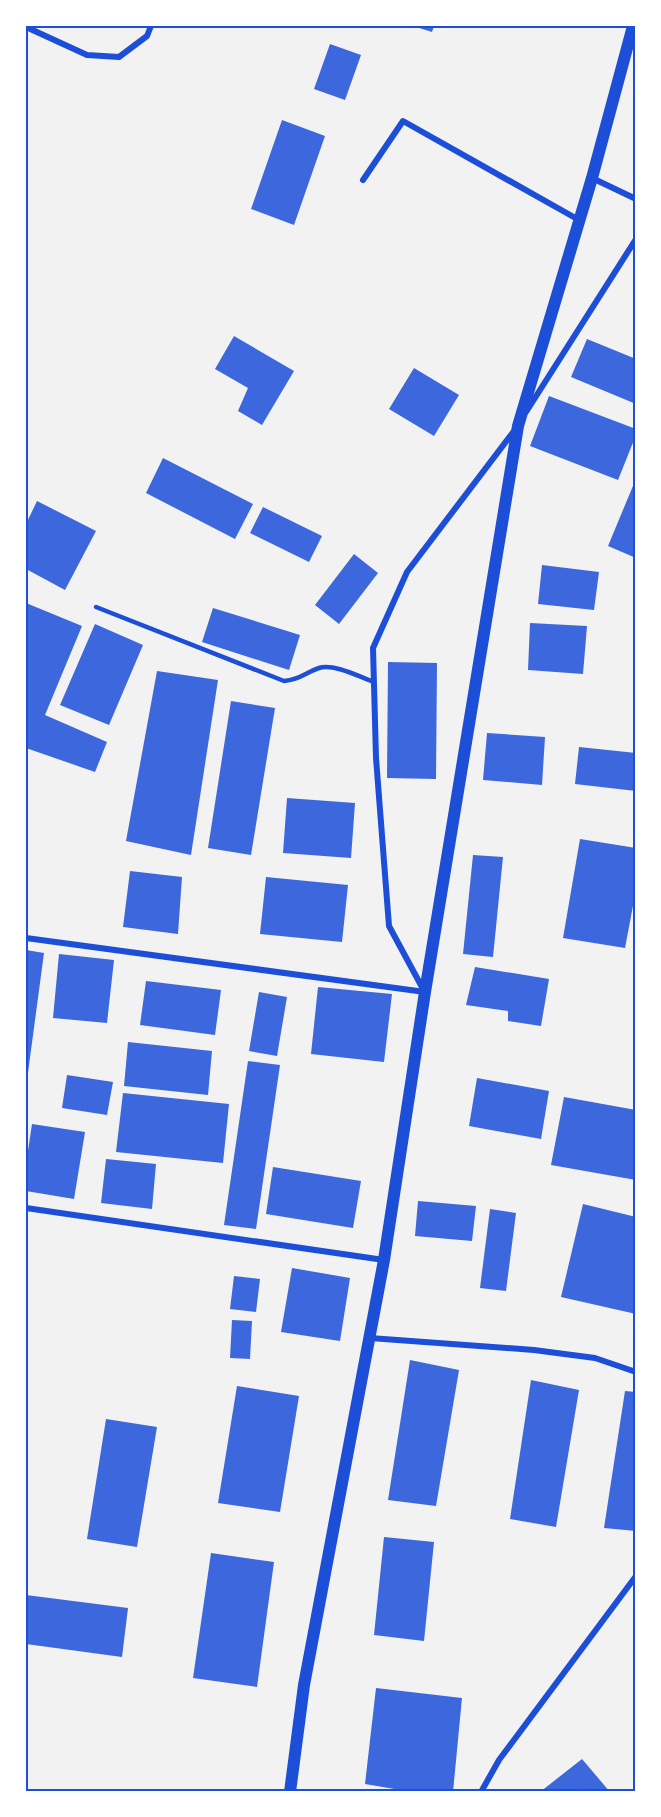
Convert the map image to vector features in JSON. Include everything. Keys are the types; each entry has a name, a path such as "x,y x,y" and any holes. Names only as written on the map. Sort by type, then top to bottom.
{"main road":[{"path":"290,1791 304,1685 384,1260 425,992 518,426 592,178 633,26"}],"street":[{"path":"26,27 87,55 119,57 147,36 151,26"},
{"path":"363,180 403,121 579,220"},
{"path":"592,178 636,200"},
{"path":"425,992 389,926 376,758 373,648 407,572 518,426 636,239"},
{"path":"26,938 425,992"},
{"path":"26,1208 384,1260"},
{"path":"370,1338 585,1356 636,1372"},
{"path":"481,1791 499,1760 636,1576"}],"lane":[{"path":"96,608 284,681 297,680 322,666 333,667 374,682"}],"building":[{"path":"413,26 434,26 432,32"},
{"path":"330,44 361,55 345,100 314,89"},
{"path":"282,120 325,136 294,225 251,209"},
{"path":"234,336 294,371 262,425 238,411 248,388 215,369"},
{"path":"587,339 636,359 636,404 571,377"},
{"path":"414,368 459,395 434,436 389,409"},
{"path":"549,396 636,429 636,435 618,480 530,446"},
{"path":"163,458 253,504 235,539 146,493"},
{"path":"636,481 636,558 608,546"},
{"path":"37,501 96,531 65,590 26,569 26,524"},
{"path":"263,507 322,536 309,562 250,533"},
{"path":"354,554 378,573 339,624 315,605"},
{"path":"542,565 599,572 594,610 538,604"},
{"path":"26,603 82,626 45,715 107,742 95,772 26,748"},
{"path":"213,608 300,635 289,670 202,642"},
{"path":"530,623 587,626 583,674 528,670"},
{"path":"95,624 143,645 109,725 60,705"},
{"path":"388,662 437,663 436,779 387,778"},
{"path":"157,671 218,680 191,855 126,841"},
{"path":"231,701 275,708 251,855 208,848"},
{"path":"487,733 545,737 542,785 483,780"},
{"path":"579,747 636,753 636,791 575,784"},
{"path":"287,798 355,803 351,858 283,853"},
{"path":"580,839 636,848 636,890 625,948 563,938"},
{"path":"473,855 503,857 493,957 463,954"},
{"path":"130,871 182,877 178,934 123,927"},
{"path":"266,877 348,885 342,942 260,934"},
{"path":"26,950 44,953 27,1080 26,1080"},
{"path":"59,954 114,960 107,1023 53,1018"},
{"path":"475,967 549,979 541,1026 508,1021 508,1011 466,1005"},
{"path":"146,981 221,990 215,1035 140,1025"},
{"path":"318,987 392,994 384,1062 311,1054"},
{"path":"259,992 287,997 277,1056 249,1051"},
{"path":"128,1042 212,1051 208,1095 124,1086"},
{"path":"248,1061 280,1065 256,1229 224,1225"},
{"path":"67,1075 113,1082 107,1115 62,1108"},
{"path":"477,1078 549,1091 541,1139 469,1126"},
{"path":"123,1093 229,1104 223,1163 116,1152"},
{"path":"564,1097 636,1110 636,1180 551,1165"},
{"path":"32,1124 85,1132 74,1199 26,1191 26,1164"},
{"path":"106,1159 156,1164 152,1209 101,1203"},
{"path":"273,1167 361,1181 353,1228 266,1214"},
{"path":"418,1201 476,1206 472,1241 415,1236"},
{"path":"583,1204 636,1217 636,1314 561,1297"},
{"path":"490,1209 516,1213 506,1291 480,1288"},
{"path":"292,1268 350,1278 340,1341 281,1332"},
{"path":"234,1276 260,1279 256,1312 230,1309"},
{"path":"232,1320 252,1321 250,1359 230,1358"},
{"path":"410,1360 459,1370 436,1506 388,1500"},
{"path":"531,1380 579,1390 556,1527 510,1519"},
{"path":"237,1386 299,1396 280,1512 218,1503"},
{"path":"625,1391 636,1392 636,1531 604,1528"},
{"path":"106,1419 157,1427 137,1547 87,1539"},
{"path":"384,1537 434,1542 424,1641 374,1635"},
{"path":"211,1553 274,1562 257,1687 193,1678"},
{"path":"26,1595 128,1608 122,1657 26,1644"},
{"path":"376,1688 462,1698 453,1792 412,1792 365,1784"},
{"path":"582,1759 610,1792 540,1792"}]}
